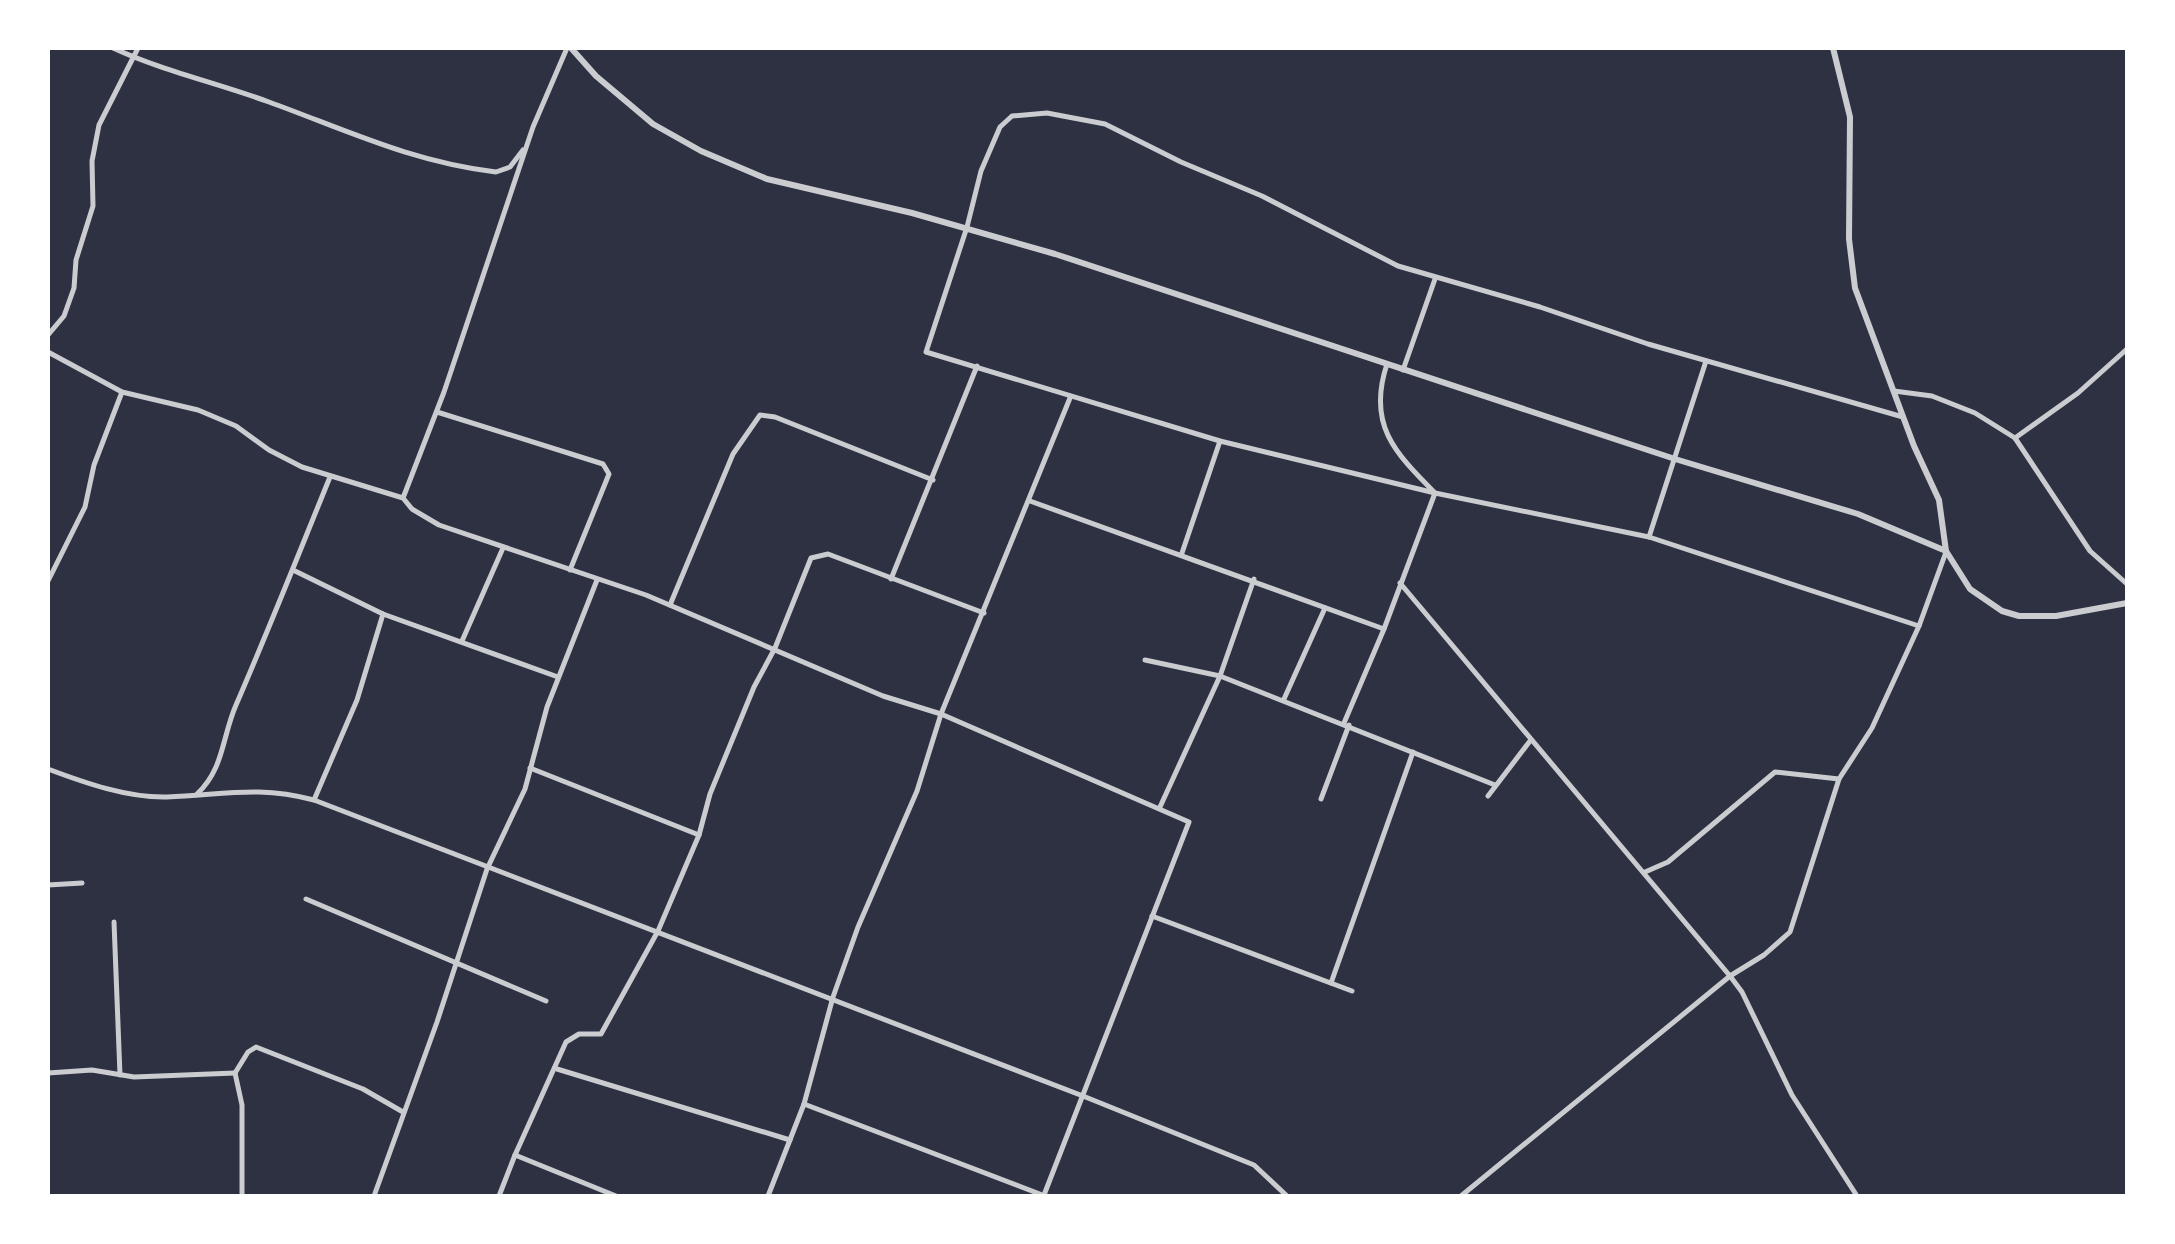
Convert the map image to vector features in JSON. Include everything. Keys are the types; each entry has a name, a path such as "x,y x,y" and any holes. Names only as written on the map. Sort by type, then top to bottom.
{"street":[{"path":"113,48 135,59 270,102 374,144 485,171 504,171 528,142"},
{"path":"48,335 64,316 74,288 76,260 93,206 92,161 99,125 138,48"},
{"path":"403,498 437,412 528,142 569,48 631,108 672,137 714,157 799,189 967,227 1675,459 1858,514 1946,551"},
{"path":"1833,48 1850,117 1849,239 1855,288 1903,417 1939,500 1946,551 1970,589 2002,611 2019,616 2056,616 2127,603"},
{"path":"1903,417 1706,361 1540,307 1398,266 1262,196 1181,162 1105,124 1047,113 1022,114 1004,121 981,171 967,227 926,352 1220,441 1435,493 1649,537 1919,626"},
{"path":"1403,370 1435,279"},
{"path":"2015,438 2078,393 2127,349"},
{"path":"48,352 122,392 198,410 236,426 284,459 330,477 403,498 424,518 670,605 883,696 941,714 1189,822 1045,1196 804,1104"},
{"path":"1649,537 1706,361"},
{"path":"1387,364 1377,393 1381,420 1409,467 1435,493"},
{"path":"891,579 977,366"},
{"path":"1893,391 1932,396 1975,413 2015,438 2090,551 2127,584"},
{"path":"48,581 85,507 94,465 122,392"},
{"path":"768,1196 804,1104 833,997 858,927 917,791 941,714 1070,398"},
{"path":"437,412 603,464 609,474 570,570"},
{"path":"670,605 733,454 760,415 775,417 933,480"},
{"path":"1182,553 1220,441"},
{"path":"197,794 215,773 232,716 295,571 330,477"},
{"path":"1321,799 1346,724 1435,493"},
{"path":"1030,501 1254,579 1384,629"},
{"path":"462,641 503,548"},
{"path":"1461,1196 1730,976 1764,955 1790,932 1839,779 1872,728 1919,626 1946,551"},
{"path":"499,1196 532,1113 557,1069 566,1042 579,1034 601,1034 658,931 699,835 710,794 811,558 828,554 984,613"},
{"path":"295,571 383,614 558,677"},
{"path":"1160,807 1220,676 1254,579"},
{"path":"374,1196 487,869 517,809 558,677 597,580"},
{"path":"1400,583 1530,741 1645,872 1742,992 1792,1095 1857,1196"},
{"path":"1284,699 1325,608"},
{"path":"314,800 353,709 383,614"},
{"path":"1145,660 1220,676 1495,785"},
{"path":"1488,796 1530,741"},
{"path":"1331,983 1413,752"},
{"path":"530,768 699,835"},
{"path":"48,769 142,795 268,790 314,800 487,869 833,997 1254,1165 1287,1196"},
{"path":"1645,872 1668,862 1775,772 1839,779"},
{"path":"48,885 82,883"},
{"path":"306,899 546,1001"},
{"path":"1152,916 1352,991"},
{"path":"114,922 120,1075"},
{"path":"242,1196 242,1105 235,1073 248,1052 256,1047 363,1089 403,1112"},
{"path":"557,1069 790,1140"},
{"path":"48,1073 92,1070 120,1075 235,1073"},
{"path":"515,1155 616,1196"}]}
